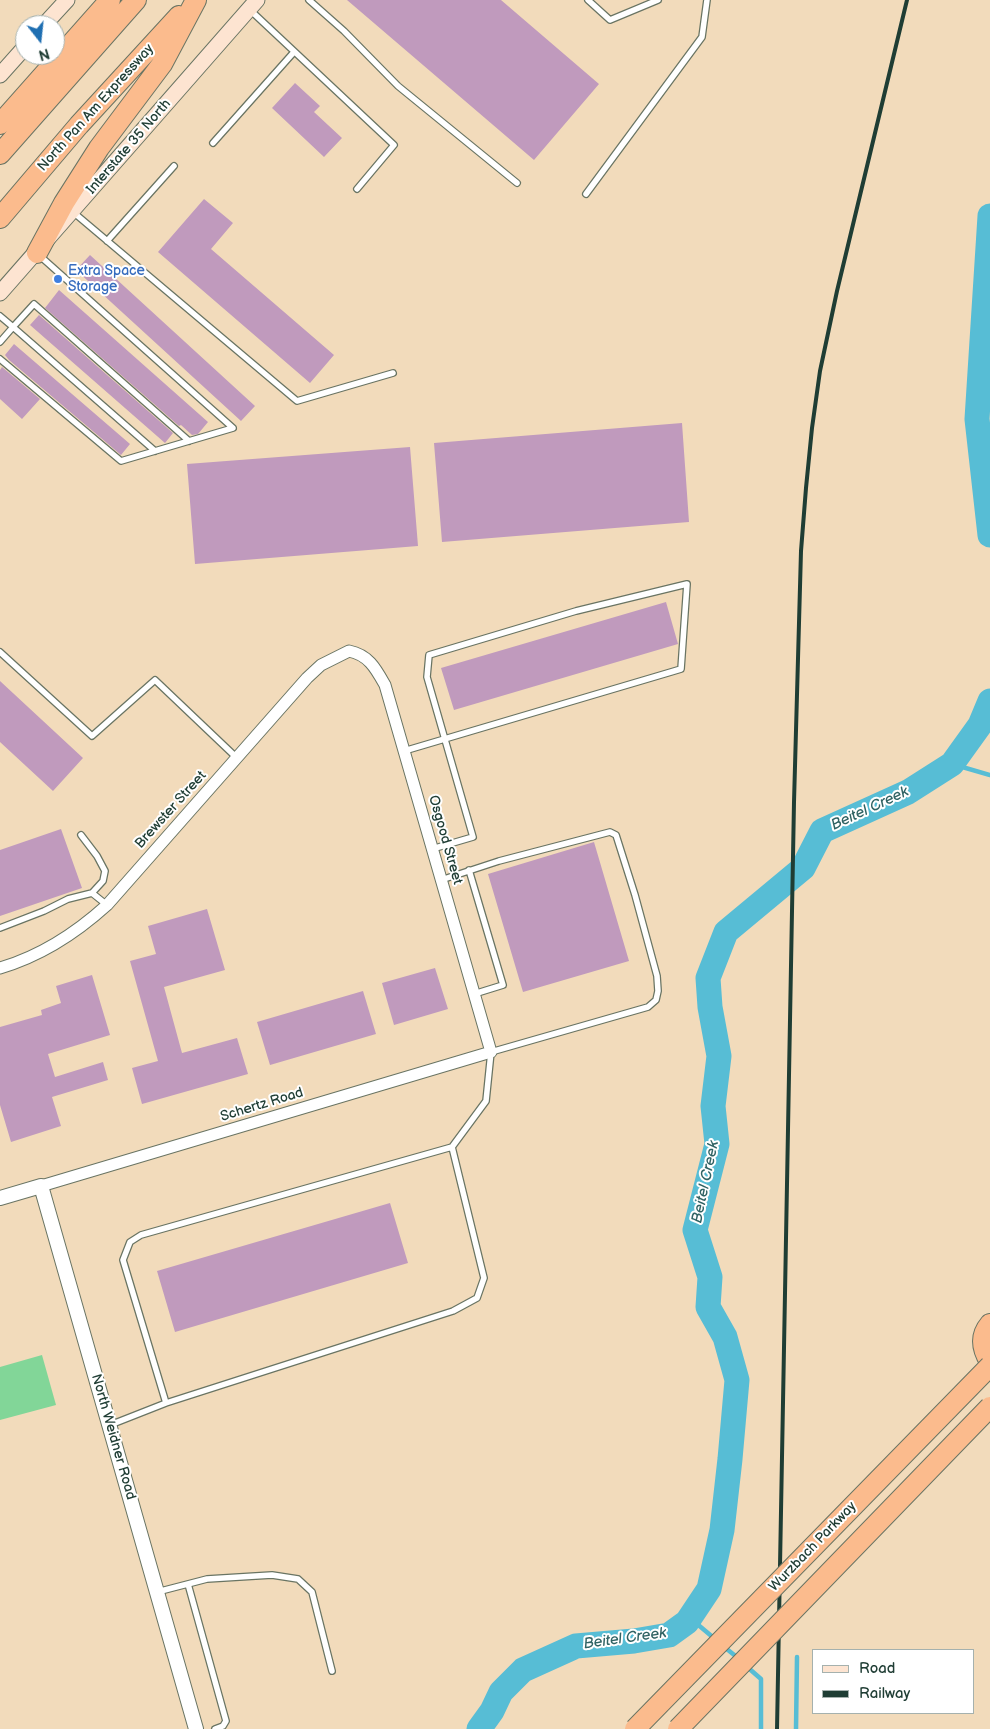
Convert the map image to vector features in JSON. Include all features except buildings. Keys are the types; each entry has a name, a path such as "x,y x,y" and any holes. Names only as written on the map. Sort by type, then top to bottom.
{"highway":[{"path":"0,124 110,0"},
{"path":"0,154 136,0"},
{"path":"36,253 64,203 99,148 162,64 195,0"},
{"name":"North Pan Am Expressway","path":"0,218 79,125 195,0"},
{"path":"990,1324 985,1330 983,1342 984,1352 990,1364"},
{"name":"Wurzbach Parkway","path":"635,1729 990,1364"},
{"path":"678,1729 990,1408"}],"main road":[{"path":"53,15 67,0"},
{"name":"Interstate 35 North","path":"0,293 253,5"},
{"path":"0,75 15,58"}],"street":[{"name":"Osgood Street","path":"349,652 366,657 379,673 385,685 491,1052"},
{"name":"Brewster Street","path":"0,968 51,947 75,931 106,905 307,678 321,665 349,652"},
{"name":"Schertz Road","path":"41,1186 491,1052"},
{"path":"0,1198 41,1186"},
{"name":"North Weidner Road","path":"41,1186 196,1729"}],"lane":[{"path":"309,0 344,31 398,86 517,183"},
{"path":"588,0 610,20 658,0"},
{"path":"586,194 702,37 707,0"},
{"path":"253,5 294,52 394,145 357,189"},
{"path":"213,143 294,52"},
{"path":"107,241 174,166"},
{"path":"72,212 297,402 393,373"},
{"path":"0,359 121,461 233,428 36,253"},
{"path":"0,342 34,304 189,441"},
{"path":"0,316 155,451"},
{"path":"404,751 444,740 681,669 687,584 576,612 429,655 426,677 444,740 473,837 432,849"},
{"path":"0,652 92,736 155,680 237,758"},
{"path":"166,1403 123,1260 130,1242 140,1235 452,1146 486,1101 491,1052 648,1007 656,1000 658,991 657,976 616,835 610,832 508,858 441,880"},
{"path":"0,928 44,911 68,899 92,893 103,881 105,871 98,856 81,835"},
{"path":"469,870 503,985 474,994"},
{"path":"92,893 106,905"},
{"path":"110,1425 166,1403 453,1311 477,1298 484,1278 452,1146"},
{"path":"157,1592 207,1579 272,1576 298,1579 312,1592 332,1671"},
{"path":"188,1584 226,1721 223,1726 215,1729"}],"green space":[{"path":"42,1355 56,1405 0,1420 0,1367"}],"waterway":[{"name":"Beitel Creek","path":"990,216 977,419 990,535"},
{"name":"Beitel Creek","path":"479,1729 492,1711 501,1692 523,1670 576,1646 634,1641 669,1635 687,1622 709,1589 722,1530 737,1380 725,1337 708,1307 710,1277 695,1230 717,1144 713,1106 719,1056 710,1007 708,978 726,932 803,868 822,831 908,792 952,764 980,725 990,701"},
{"path":"952,764 990,775"},
{"path":"690,1618 715,1639"},
{"path":"723,1646 738,1658"},
{"path":"796,1729 797,1657"},
{"path":"745,1665 761,1679 761,1729"}],"railway":[{"path":"777,1729 794,802 801,551 812,428 820,371 837,291 907,0"}],"place":[{"name":"Extra Space Storage","path":"58,279"}]}
